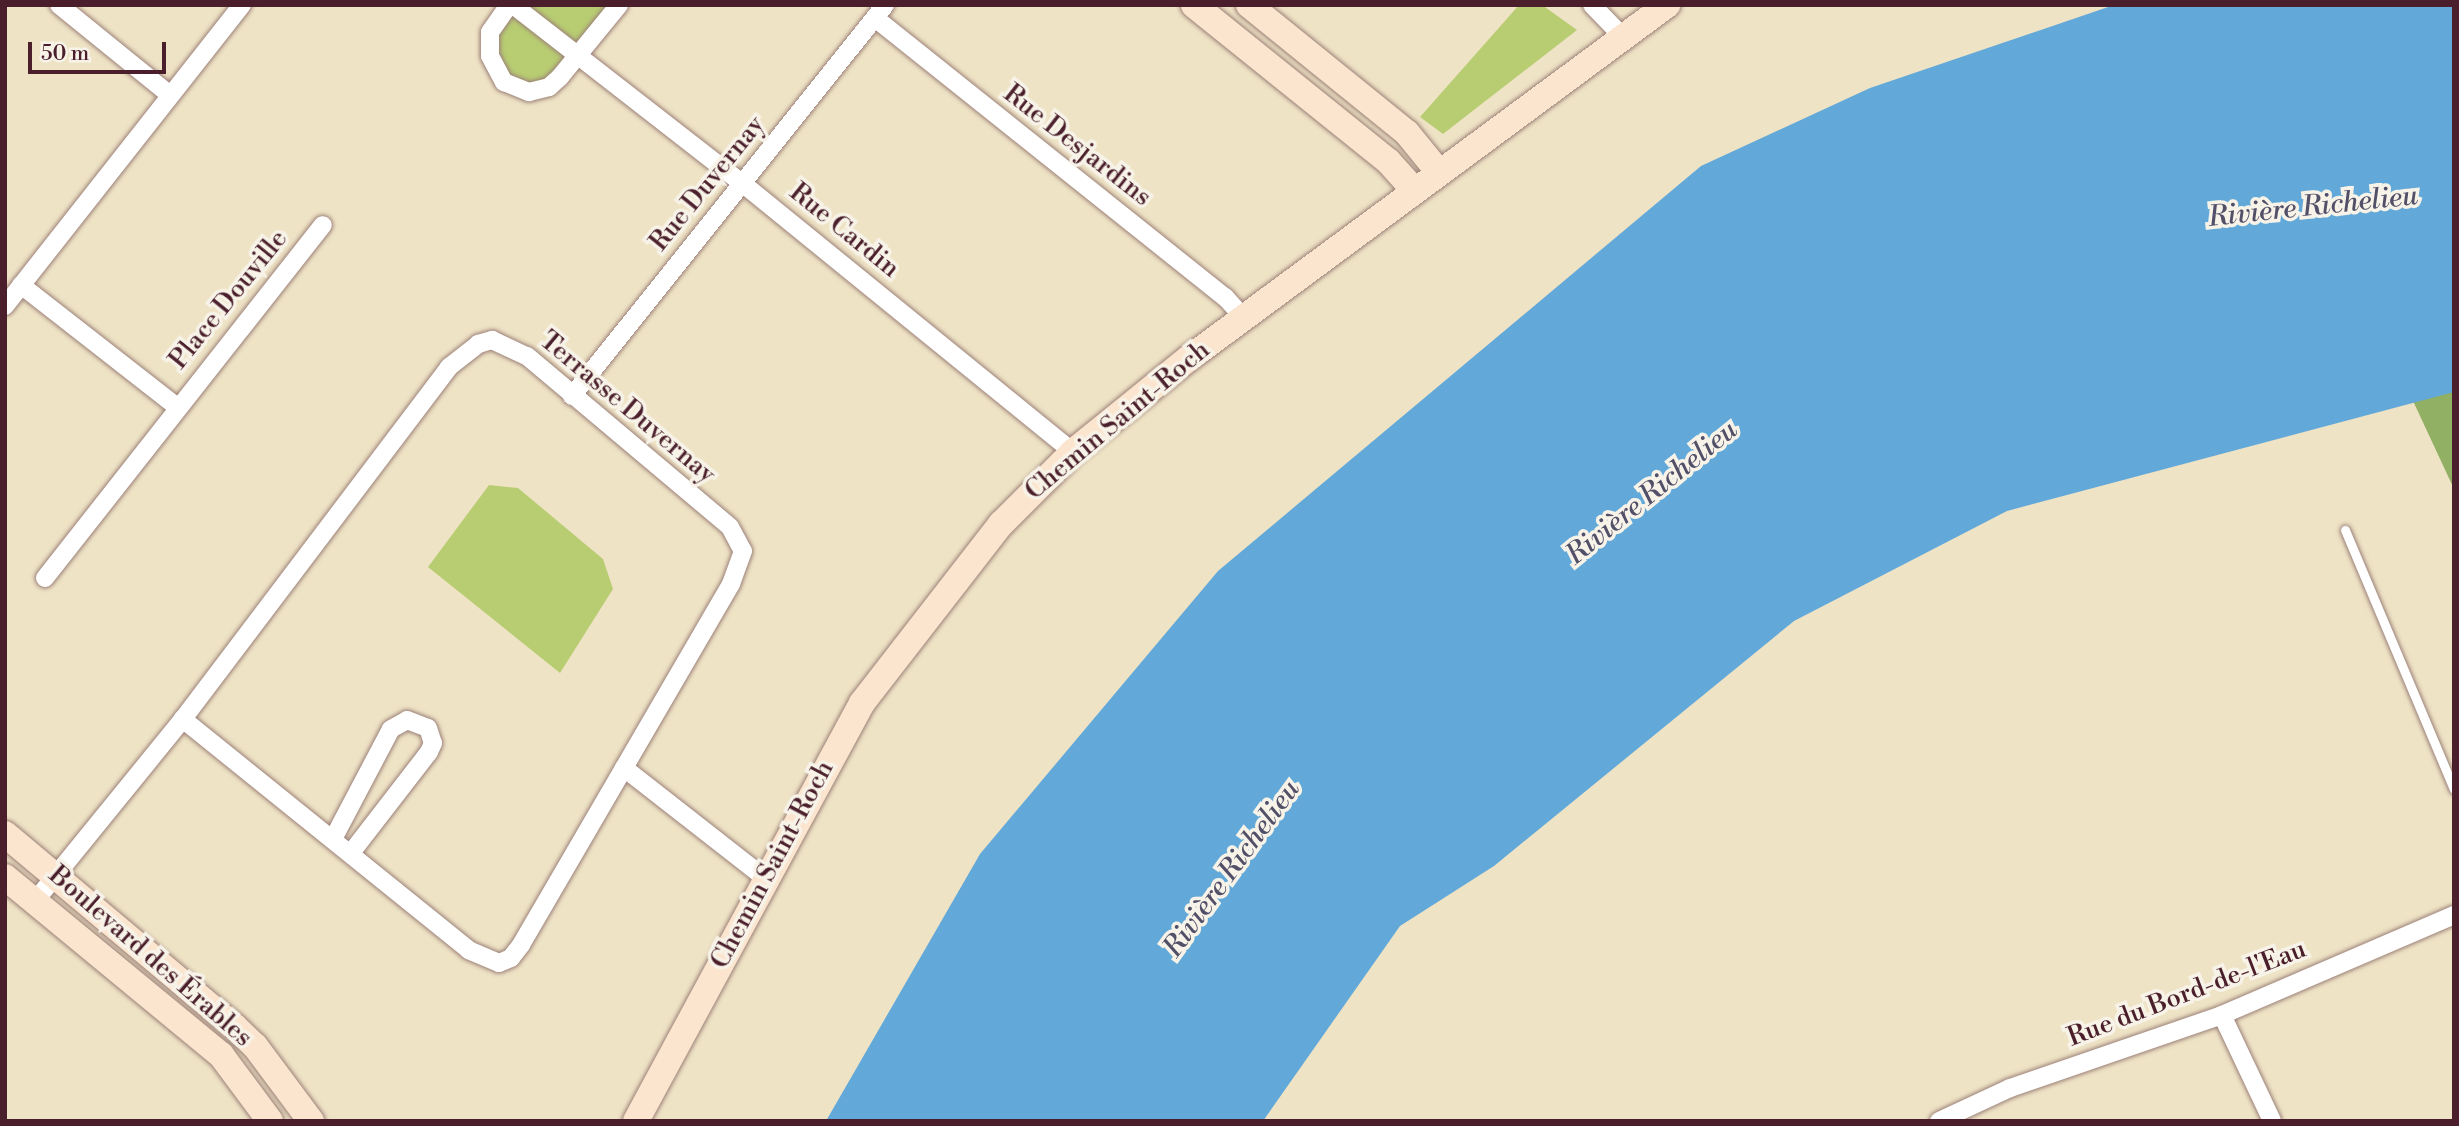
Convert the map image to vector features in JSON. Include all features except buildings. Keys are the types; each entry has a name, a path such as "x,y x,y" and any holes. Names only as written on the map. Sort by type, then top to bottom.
{"main road":[{"path":"1194,5 1388,161 1413,189"},
{"path":"1249,5 1407,133 1438,171"},
{"name":"Chemin Saint-Roch","path":"636,1121 827,762 891,662 988,539 1073,453 1243,317 1413,189 1667,5"},
{"name":"Boulevard des Érables","path":"5,834 256,1046 311,1121"},
{"name":"Boulevard des Érables","path":"5,877 221,1055 270,1121"}],"street":[{"path":"59,5 170,95"},
{"path":"5,306 242,5"},
{"name":"Rue Cardin","path":"578,55 549,87 529,92 504,82 492,67 488,41 511,5 578,55 742,183 1073,453"},
{"path":"578,55 619,5"},
{"path":"1592,5 1622,36"},
{"name":"Rue Duvernay","path":"572,396 880,12"},
{"name":"Rue Desjardins","path":"880,12 1225,297 1243,317"},
{"name":"Place Douville","path":"45,578 323,225"},
{"name":"Place Douville","path":"21,285 177,407"},
{"name":"Terrasse Duvernay","path":"35,901 54,874 183,719 461,354 492,340 527,356 730,527 743,551 731,584 521,945 511,958 499,963 469,950 183,719"},
{"path":"333,839 391,729 407,720 428,729 433,743 429,752 351,853"},
{"path":"624,768 765,878"},
{"name":"Rue du Bord-de-l'Eau","path":"1939,1121 2010,1088 2222,1014 2454,915"},
{"path":"2222,1014 2272,1121"}],"lane":[{"path":"2345,530 2454,789"}],"green space":[{"path":"510,5 622,5 548,92 495,73 494,30"},
{"path":"1519,5 1542,5 1577,30 1443,134 1420,117"},
{"path":"2454,375 2454,489 2407,388"},
{"path":"489,485 518,488 603,559 613,589 560,673 428,567"}],"water":[{"name":"Rivière Richelieu","path":"2114,5 2454,5 2454,392 2007,511 1794,621 1494,866 1400,926 1263,1121 826,1121 980,854 1218,571 1701,166 1870,88"}]}
